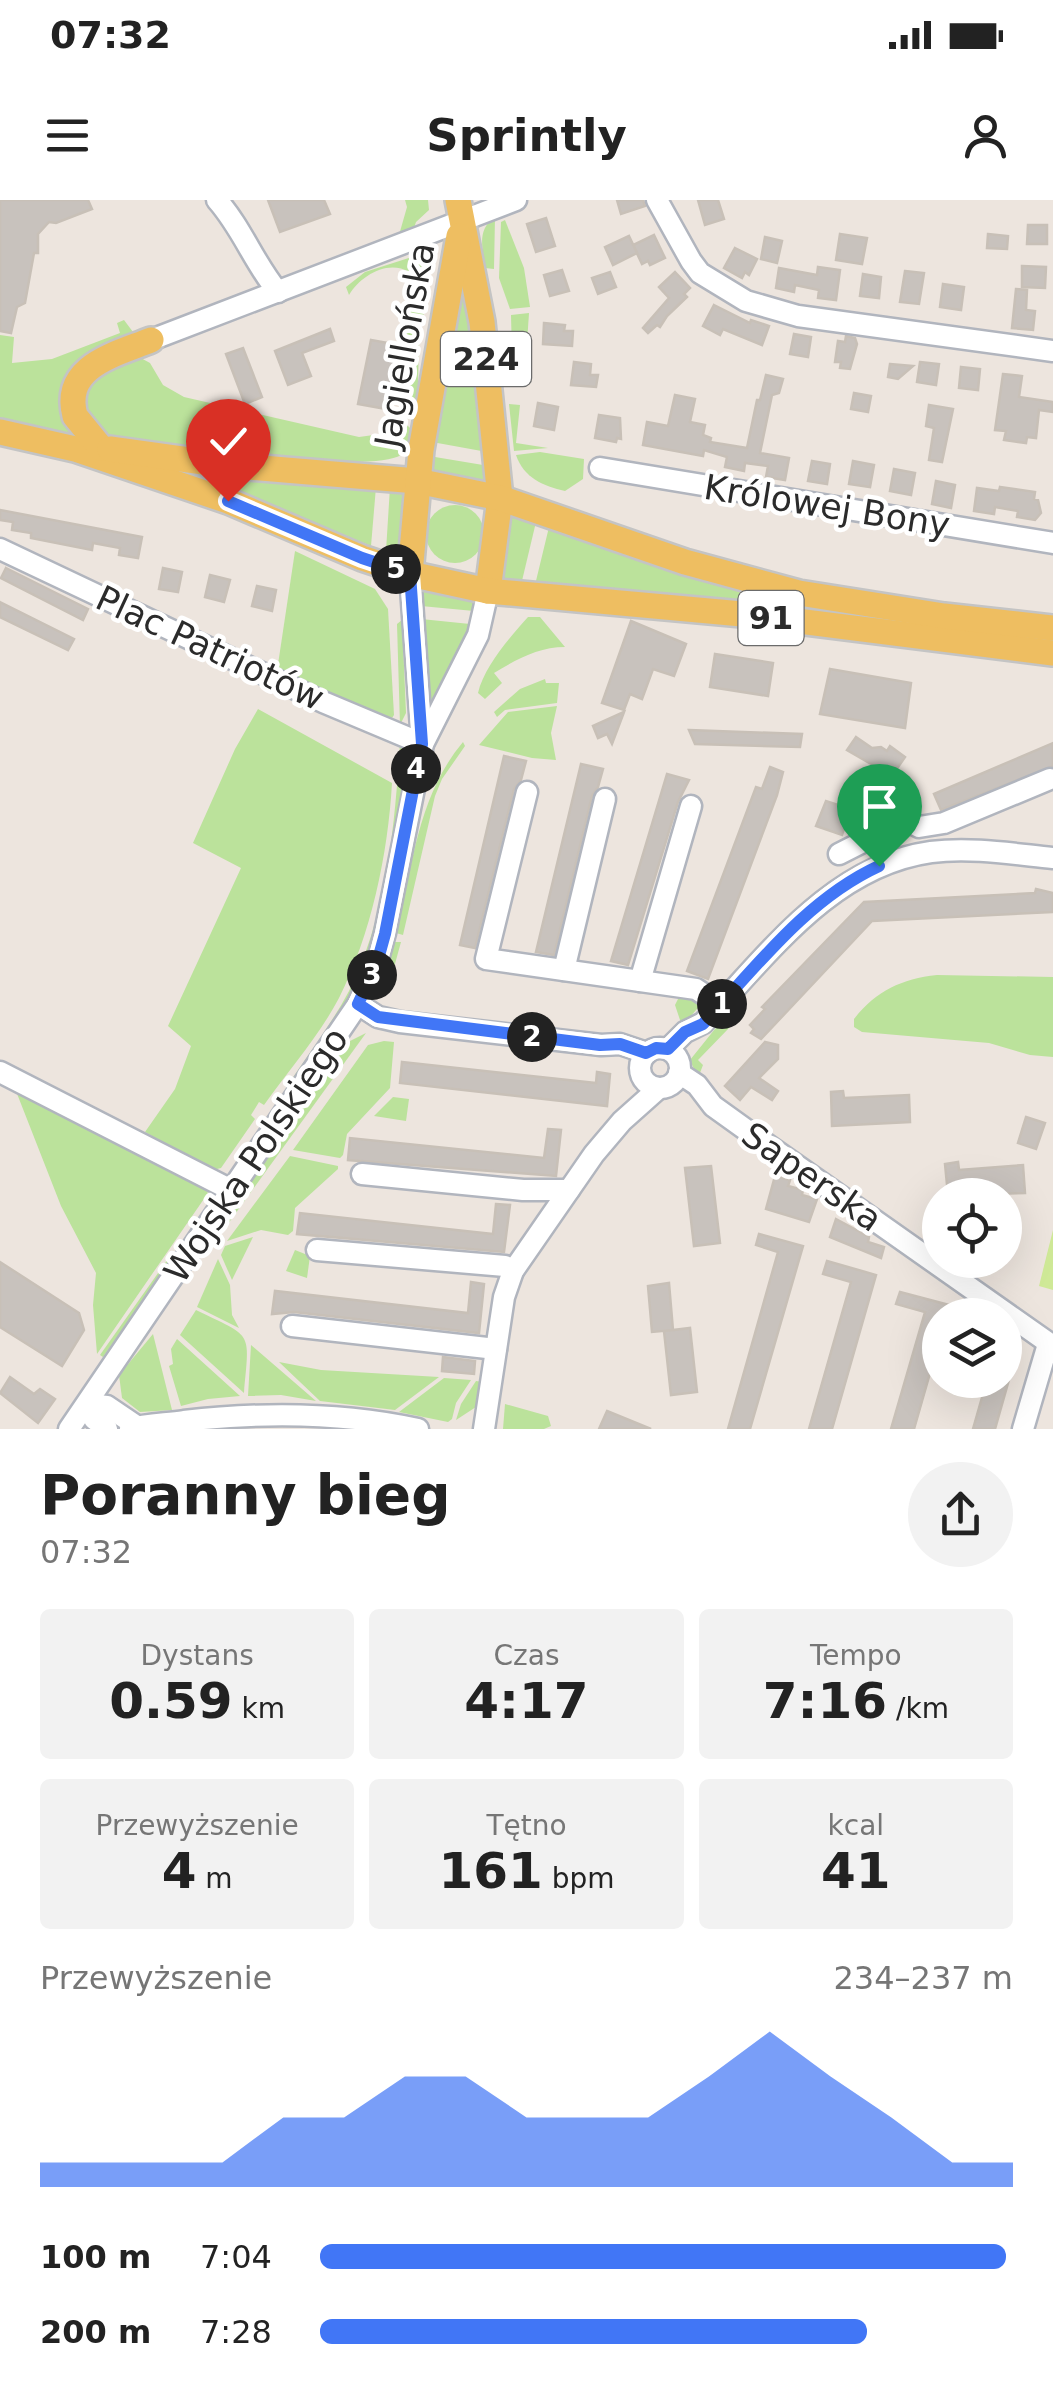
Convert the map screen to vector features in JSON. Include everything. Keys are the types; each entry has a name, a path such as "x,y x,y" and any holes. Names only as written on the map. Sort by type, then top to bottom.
{"main road":[{"name":"Jagiellońska","path":"410,574 416,481 460,210"},
{"name":"Jagiellońska","path":"460,210 482,322 500,498 488,592"},
{"path":"101,448 75,416 75,384 94,363 151,340"},
{"name":"91","path":"0,432 75,449 228,501 362,558 488,592 742,614 1053,653"},
{"name":"91","path":"75,449 101,448 226,466 416,481 500,498 685,562 799,592 944,616 1053,628"}],"street":[{"path":"217,200 278,292"},
{"path":"151,340 368,259 460,210 516,200"},
{"path":"657,200 691,262 710,280 746,301 798,316 1053,351"},
{"name":"Królowej Bony","path":"600,468 1053,543"},
{"name":"Plac Patriotów","path":"0,549 323,702 422,744"},
{"name":"Wojska Polskiego","path":"69,1429 358,1004 377,963 422,744 410,574"},
{"name":"Wojska Polskiego","path":"422,744 478,634 488,592"},
{"path":"846,851 906,820 919,827 944,823 1052,781"},
{"path":"526,792 486,960 696,990 720,1005"},
{"path":"564,970 605,799"},
{"path":"640,982 691,806"},
{"path":"484,1429 504,1297 513,1271 685,1032 703,1024 806,914 853,879 879,866 920,854 954,850 1053,858"},
{"name":"Saperska","path":"358,1004 378,1017 400,1022 600,1045 696,1086 714,1106 1050,1345 1023,1429"},
{"path":"0,1072 233,1191"},
{"path":"362,1174 523,1190 569,1190"},
{"path":"317,1250 505,1266 513,1271"},
{"path":"292,1326 496,1349"},
{"path":"106,1429 94,1418 88,1404 106,1406 134,1428 229,1416 298,1414 359,1418 418,1429"}],"green space":[{"path":"405,200 428,200 429,210 414,228 399,235 407,207"},
{"path":"495,217 494,269 485,268 482,240 485,228"},
{"path":"505,220 524,268 530,307 510,309 499,278 501,222"},
{"path":"415,256 429,279 422,325 415,325 414,335 404,336 412,290 409,272 392,267 367,276 349,295 346,287 365,272"},
{"path":"455,285 469,285 487,452 432,442"},
{"path":"529,313 526,358 512,355 511,315"},
{"path":"124,320 136,336 86,359 65,380 61,395 63,413 72,434 0,420 0,335 14,337 12,363 52,359 120,333 117,323"},
{"path":"405,339 419,339 418,385 412,419 398,417 406,373 399,370"},
{"path":"139,357 150,363 163,385 184,397 359,437 388,433 391,422 406,424 410,428 409,441 401,455 347,462 258,456 101,436 79,400 89,374"},
{"path":"509,404 520,405 516,443 548,448 514,451"},
{"path":"540,452 584,459 583,479 565,491 535,480 516,455"},
{"path":"429,456 489,466 490,481 427,470"},
{"path":"202,476 376,487 371,546"},
{"path":"390,487 406,488 401,555 386,551"},
{"path":"455,505 475,514 484,534 475,554 455,563 435,554 426,534 435,514"},
{"path":"509,515 536,522 521,585 501,582"},
{"path":"549,527 661,568 813,609 535,585"},
{"path":"295,551 375,589 388,609 392,718 277,671"},
{"path":"420,588 477,599 474,611 421,606"},
{"path":"528,617 540,617 565,647 528,655 494,673 502,683 485,699 478,693 486,673"},
{"path":"421,619 470,624 430,723"},
{"path":"402,620 406,713 400,725 397,624"},
{"path":"545,679 546,683 559,683 557,703 505,710 497,717 494,712 520,689"},
{"path":"557,706 551,733 556,760 479,745 508,712"},
{"path":"258,709 392,783 390,810 369,921 339,998 264,1105 259,1102 251,1115 255,1119 221,1168 213,1170 145,1132 175,1089 191,1046 168,1026 241,868 193,843 235,749"},
{"path":"400,742 404,759 399,819 367,955 327,1036 286,1088 349,991 372,932 392,837"},
{"path":"463,742 465,746 435,796 403,935 396,933 426,809 448,763"},
{"path":"394,942 401,942 387,993 384,972"},
{"path":"937,975 1053,977 1053,1057 989,1043 862,1032 854,1027 854,1019 880,994 901,983"},
{"path":"681,993 704,1001 682,1026 675,1005"},
{"path":"727,1014 730,1027 698,1060 703,1065 698,1078 690,1060"},
{"path":"366,1033 217,1239 213,1237 348,1042"},
{"path":"394,1042 390,1088 347,1134 343,1155 340,1158 293,1150 368,1045"},
{"path":"14,1086 203,1186 208,1193 97,1354 93,1305 96,1273 61,1206"},
{"path":"393,1097 409,1099 406,1121 374,1116"},
{"path":"290,1156 338,1169 295,1208 293,1231 288,1235 261,1230 227,1241"},
{"path":"1053,1230 1053,1290 1039,1286"},
{"path":"253,1237 232,1280 221,1255 225,1246"},
{"path":"295,1250 310,1256 307,1278 286,1271"},
{"path":"168,1259 171,1261 103,1357 100,1355"},
{"path":"218,1259 230,1285 232,1315 239,1328 197,1307"},
{"path":"196,1310 244,1338 244,1393 180,1335"},
{"path":"153,1334 172,1410 140,1412 122,1398 119,1375"},
{"path":"177,1339 240,1396 181,1406 169,1366 173,1364 171,1349"},
{"path":"251,1345 316,1401 281,1395 248,1396"},
{"path":"279,1362 321,1370 439,1377 395,1410 320,1401"},
{"path":"444,1378 471,1380 456,1403 452,1419 448,1422 399,1412"},
{"path":"476,1381 483,1382 479,1405 456,1420 461,1404"},
{"path":"505,1404 548,1416 551,1426 503,1429"}],"building":[{"path":"0,200 88,200 92,209 49,222 38,234 38,253 34,253 25,303 17,307 11,333 0,331"},
{"path":"268,200 324,200 330,214 280,232"},
{"path":"617,200 643,200 645,206 621,214"},
{"path":"698,200 718,200 724,219 705,225"},
{"path":"546,218 555,246 536,252 527,224"},
{"path":"1028,225 1047,225 1047,244 1027,244"},
{"path":"840,234 867,238 862,264 836,260"},
{"path":"988,234 1008,236 1007,249 987,248"},
{"path":"654,235 665,258 642,264 633,245"},
{"path":"629,236 637,253 613,265 605,247"},
{"path":"765,237 782,241 777,263 761,259"},
{"path":"735,248 757,259 749,275 745,272 742,278 724,268"},
{"path":"1022,266 1046,267 1045,288 1022,287"},
{"path":"818,267 840,270 836,300 818,298 819,290 795,285 794,292 776,288 779,268 817,275"},
{"path":"562,270 569,291 550,296 544,275"},
{"path":"905,271 924,273 919,304 900,302"},
{"path":"610,272 616,287 598,294 592,278"},
{"path":"675,272 690,288 684,294 687,297 660,327 657,325 648,333 643,328 669,298 659,287"},
{"path":"863,274 881,277 879,298 860,296"},
{"path":"943,284 964,287 961,310 940,307"},
{"path":"1016,289 1027,290 1026,310 1035,311 1033,330 1012,328"},
{"path":"714,305 750,323 751,320 769,326 762,345 723,329 720,335 703,326"},
{"path":"544,323 565,325 564,331 573,331 572,346 543,344"},
{"path":"330,329 334,341 302,353 311,376 288,385 275,351"},
{"path":"794,334 811,337 808,357 790,354"},
{"path":"846,336 855,338 857,344 850,369 840,368 841,362 835,362 838,341 845,342"},
{"path":"371,340 399,345 386,409 358,404"},
{"path":"243,348 262,397 245,404 226,354"},
{"path":"574,362 591,364 590,375 598,375 596,387 571,385"},
{"path":"920,362 939,364 936,385 917,382"},
{"path":"890,364 913,366 898,379 888,377"},
{"path":"961,367 980,369 978,390 959,388"},
{"path":"1003,374 1022,376 1019,397 1053,402 1053,412 1039,410 1036,438 1027,437 1026,443 1004,440 1006,431 995,430"},
{"path":"766,375 783,379 779,393 772,395 760,453 789,458 785,480 766,477 768,466 745,463 744,471 725,467 727,457 704,450 703,456 643,445 647,422 668,426 675,395 695,399 690,422 705,425 703,435 711,438 710,442 747,448"},
{"path":"854,393 871,396 868,412 851,409"},
{"path":"538,403 558,407 554,430 534,426"},
{"path":"929,405 953,409 942,462 929,460 934,428 926,426"},
{"path":"599,415 620,418 621,439 616,442 595,438"},
{"path":"812,461 830,464 827,484 808,481"},
{"path":"853,461 874,465 870,487 849,484"},
{"path":"894,469 915,473 911,495 890,491"},
{"path":"936,481 955,485 951,508 932,504"},
{"path":"1000,487 1035,492 1041,513 1035,520 1017,517 1018,511 995,507 994,514 974,511 977,488 999,491"},
{"path":"0,510 142,537 138,558 119,555 120,548 93,543 92,550 31,538 31,533 12,530 13,522 0,520"},
{"path":"6,568 88,609 83,620 1,578"},
{"path":"163,568 182,572 178,592 159,589"},
{"path":"210,575 230,580 224,602 205,597"},
{"path":"257,586 276,590 272,611 252,606"},
{"path":"0,602 74,639 68,650 0,617"},
{"path":"631,621 686,644 674,676 653,669 642,699 630,694 624,710 602,703"},
{"path":"715,654 773,663 768,696 710,687"},
{"path":"830,669 911,683 905,728 820,714"},
{"path":"624,712 612,744 607,734 598,738 593,726"},
{"path":"689,730 802,734 800,747 695,744"},
{"path":"856,737 872,748 887,751 890,746 905,757 887,783 900,788 890,812 879,809 874,820 862,816 858,827 846,823 842,835 816,826 826,801 838,805 842,793 854,798 858,786 870,790 878,768 847,750"},
{"path":"1053,743 1053,766 941,810 934,794"},
{"path":"504,756 526,761 514,789 475,948 460,945"},
{"path":"581,764 603,769 592,796 554,955 536,952"},
{"path":"770,767 783,772 777,795 708,979 687,971 756,787 762,789"},
{"path":"667,774 689,780 678,802 628,965 611,961"},
{"path":"1036,889 1053,893 1053,912 872,921 761,1039 751,1033 754,1029 750,1025 765,1009 762,1007 864,902 1035,893"},
{"path":"765,1042 778,1045 778,1059 759,1078 778,1091 772,1100 751,1087 740,1100 725,1086"},
{"path":"402,1062 596,1083 597,1072 610,1074 607,1106 400,1083"},
{"path":"843,1091 844,1098 909,1095 910,1122 832,1126 831,1092"},
{"path":"1026,1117 1045,1123 1036,1149 1018,1143"},
{"path":"548,1129 561,1130 556,1176 348,1160 350,1138 544,1158"},
{"path":"958,1162 959,1170 1023,1165 1025,1193 1022,1178 946,1178 945,1164"},
{"path":"711,1166 720,1243 694,1246 685,1168"},
{"path":"775,1176 790,1180 788,1186 803,1190 802,1195 817,1199 809,1222 766,1209"},
{"path":"496,1204 510,1205 504,1252 297,1234 300,1213 493,1234"},
{"path":"836,1219 869,1237 868,1242 884,1247 881,1258 830,1237"},
{"path":"759,1234 803,1246 750,1429 728,1429 778,1252 756,1245"},
{"path":"827,1261 876,1275 832,1429 809,1429 851,1282 823,1274"},
{"path":"0,1262 79,1313 84,1330 62,1366 0,1327"},
{"path":"471,1282 484,1284 479,1333 294,1312 272,1314 275,1291 468,1313"},
{"path":"669,1283 673,1330 652,1332 648,1286"},
{"path":"900,1292 923,1298 922,1311 896,1304"},
{"path":"922,1322 923,1398 914,1429 891,1429"},
{"path":"690,1328 697,1392 671,1395 664,1331"},
{"path":"443,1357 475,1361 474,1374 442,1371"},
{"path":"10,1377 34,1394 40,1389 55,1399 38,1423 0,1393"},
{"path":"982,1398 1004,1398 995,1429 973,1429"},
{"path":"607,1411 651,1429 599,1429"}],"route":[{"path":"228,501 362,558 410,574 422,744 385,934 358,1004 378,1017 600,1045 620,1044 646,1053 656,1048 668,1049 685,1032 703,1024 806,914 853,879 879,866"}]}
